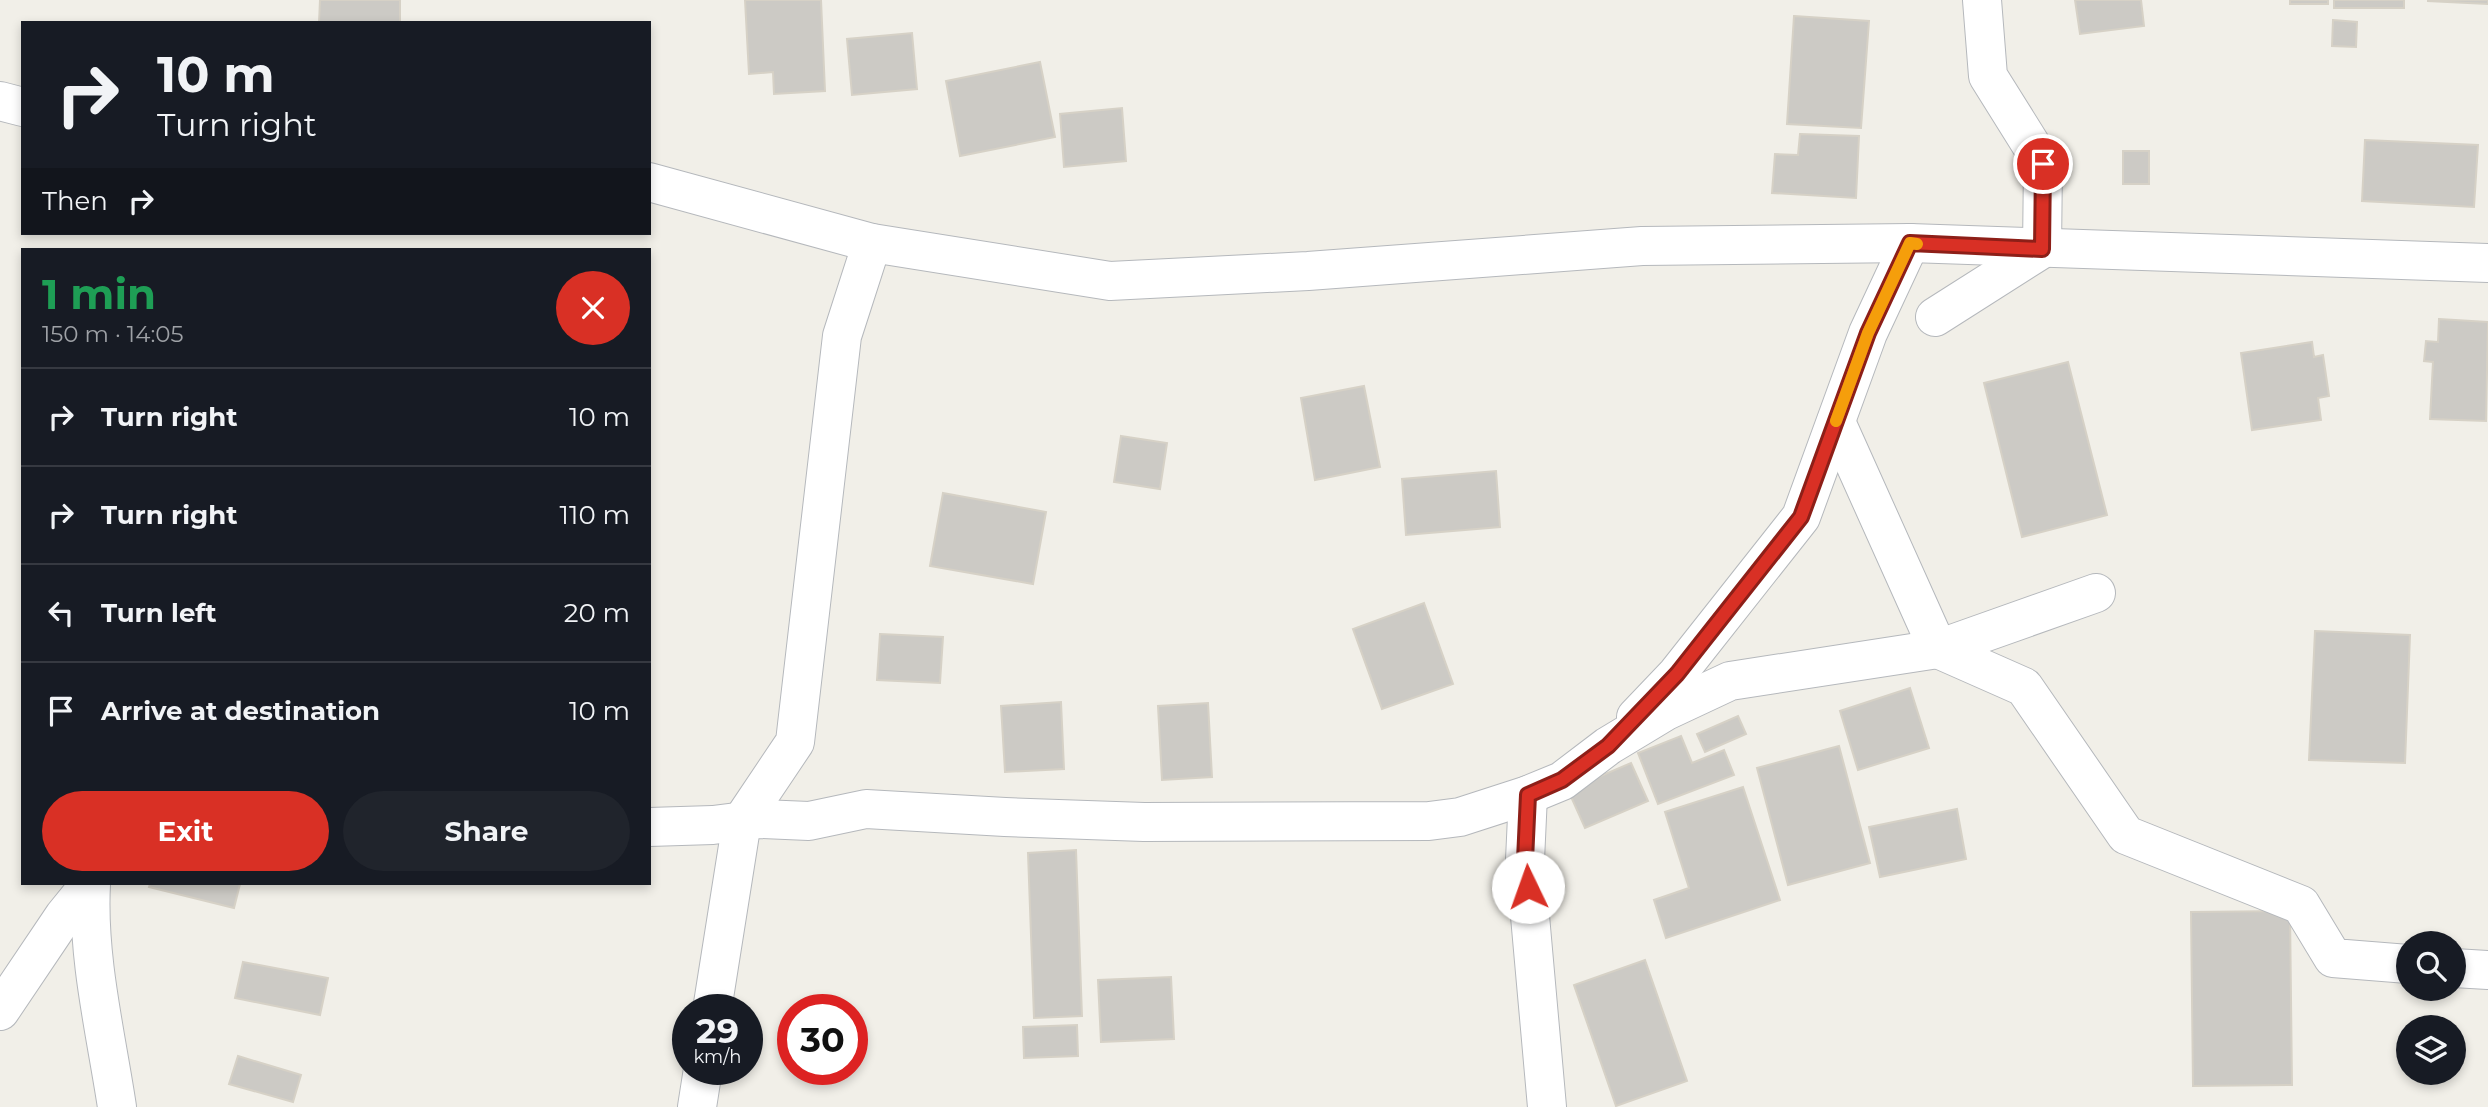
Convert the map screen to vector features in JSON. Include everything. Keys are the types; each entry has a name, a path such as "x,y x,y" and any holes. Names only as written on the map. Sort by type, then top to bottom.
{"street":[{"path":"1982,0 1988,76 2043,164 2042,249"},
{"path":"0,101 21,106"},
{"path":"651,183 872,243 1110,281 1307,271 1642,247 1910,243 2488,263"},
{"path":"715,994 742,821 795,742 842,337 872,243"},
{"path":"1608,746 1677,674 1801,517 1868,333 1910,243"},
{"path":"1935,317 2042,249"},
{"path":"1836,422 1938,649 2024,687 2126,835 2301,905 2333,958 2396,963"},
{"path":"651,827 713,825 760,819 809,821 866,809 1143,822 1429,821 1460,817 1528,795 1562,780 1608,746 1666,711 1730,681 1938,649 2096,593"},
{"path":"1528,795 1525,860 1547,1107"},
{"path":"0,1011 64,916 90,885"},
{"path":"91,885 89,912 117,1107"},
{"path":"2466,969 2488,970"},
{"path":"696,1107 700,1085"}],"building":[{"path":"320,0 400,0 400,21 319,21"},
{"path":"745,0 821,0 825,91 774,94 773,72 749,74"},
{"path":"2075,0 2141,0 2144,26 2080,34"},
{"path":"2290,0 2328,0 2328,4 2290,4"},
{"path":"2334,0 2404,0 2404,8 2334,8"},
{"path":"2488,0 2488,4 2428,1"},
{"path":"1794,16 1869,21 1861,128 1787,124"},
{"path":"2333,20 2357,22 2356,47 2332,46"},
{"path":"912,33 917,89 852,95 847,39"},
{"path":"1040,62 1055,137 960,156 946,81"},
{"path":"1122,108 1126,161 1064,167 1060,114"},
{"path":"1800,134 1859,136 1856,198 1772,193 1775,154 1798,155"},
{"path":"2365,140 2478,145 2474,207 2362,201"},
{"path":"2123,151 2149,151 2149,184 2123,184"},
{"path":"2439,319 2488,322 2486,421 2430,419 2433,362 2424,361 2426,341 2438,342"},
{"path":"2312,342 2314,357 2323,355 2329,396 2318,398 2321,420 2252,430 2241,353"},
{"path":"2068,362 2107,515 2022,537 1984,383"},
{"path":"1364,386 1380,467 1315,480 1301,398"},
{"path":"1121,436 1167,443 1160,489 1114,482"},
{"path":"1496,471 1500,527 1406,535 1402,479"},
{"path":"943,493 1046,512 1033,584 930,566"},
{"path":"1424,603 1453,684 1382,709 1353,629"},
{"path":"2315,631 2410,635 2405,763 2309,760"},
{"path":"880,634 943,637 940,683 877,680"},
{"path":"1910,688 1929,748 1858,770 1840,711"},
{"path":"1061,702 1064,769 1005,772 1001,706"},
{"path":"1208,703 1212,777 1162,780 1158,706"},
{"path":"1738,716 1746,734 1705,752 1697,734"},
{"path":"1681,736 1692,763 1724,750 1734,775 1658,804 1638,753"},
{"path":"1839,746 1870,863 1788,885 1757,768"},
{"path":"1631,763 1648,801 1585,828 1568,790"},
{"path":"1743,787 1780,900 1666,938 1654,900 1689,888 1665,812"},
{"path":"1957,809 1966,859 1880,877 1869,827"},
{"path":"1076,850 1082,1016 1034,1018 1028,853"},
{"path":"150,885 240,885 234,908 149,887"},
{"path":"2290,911 2292,1085 2193,1086 2191,912"},
{"path":"1645,960 1687,1081 1616,1106 1574,985"},
{"path":"243,962 328,978 320,1015 235,998"},
{"path":"1171,977 1174,1039 1101,1042 1098,980"},
{"path":"1077,1025 1078,1056 1024,1058 1023,1027"},
{"path":"238,1056 301,1075 293,1102 229,1084"}],"slow traffic":[{"path":"1836,421 1868,333 1910,243 1917,244"}],"route":[{"path":"1528,887 1525,860 1528,795 1562,780 1608,746 1677,674 1801,517 1868,333 1910,243 2042,249 2043,164"}]}
